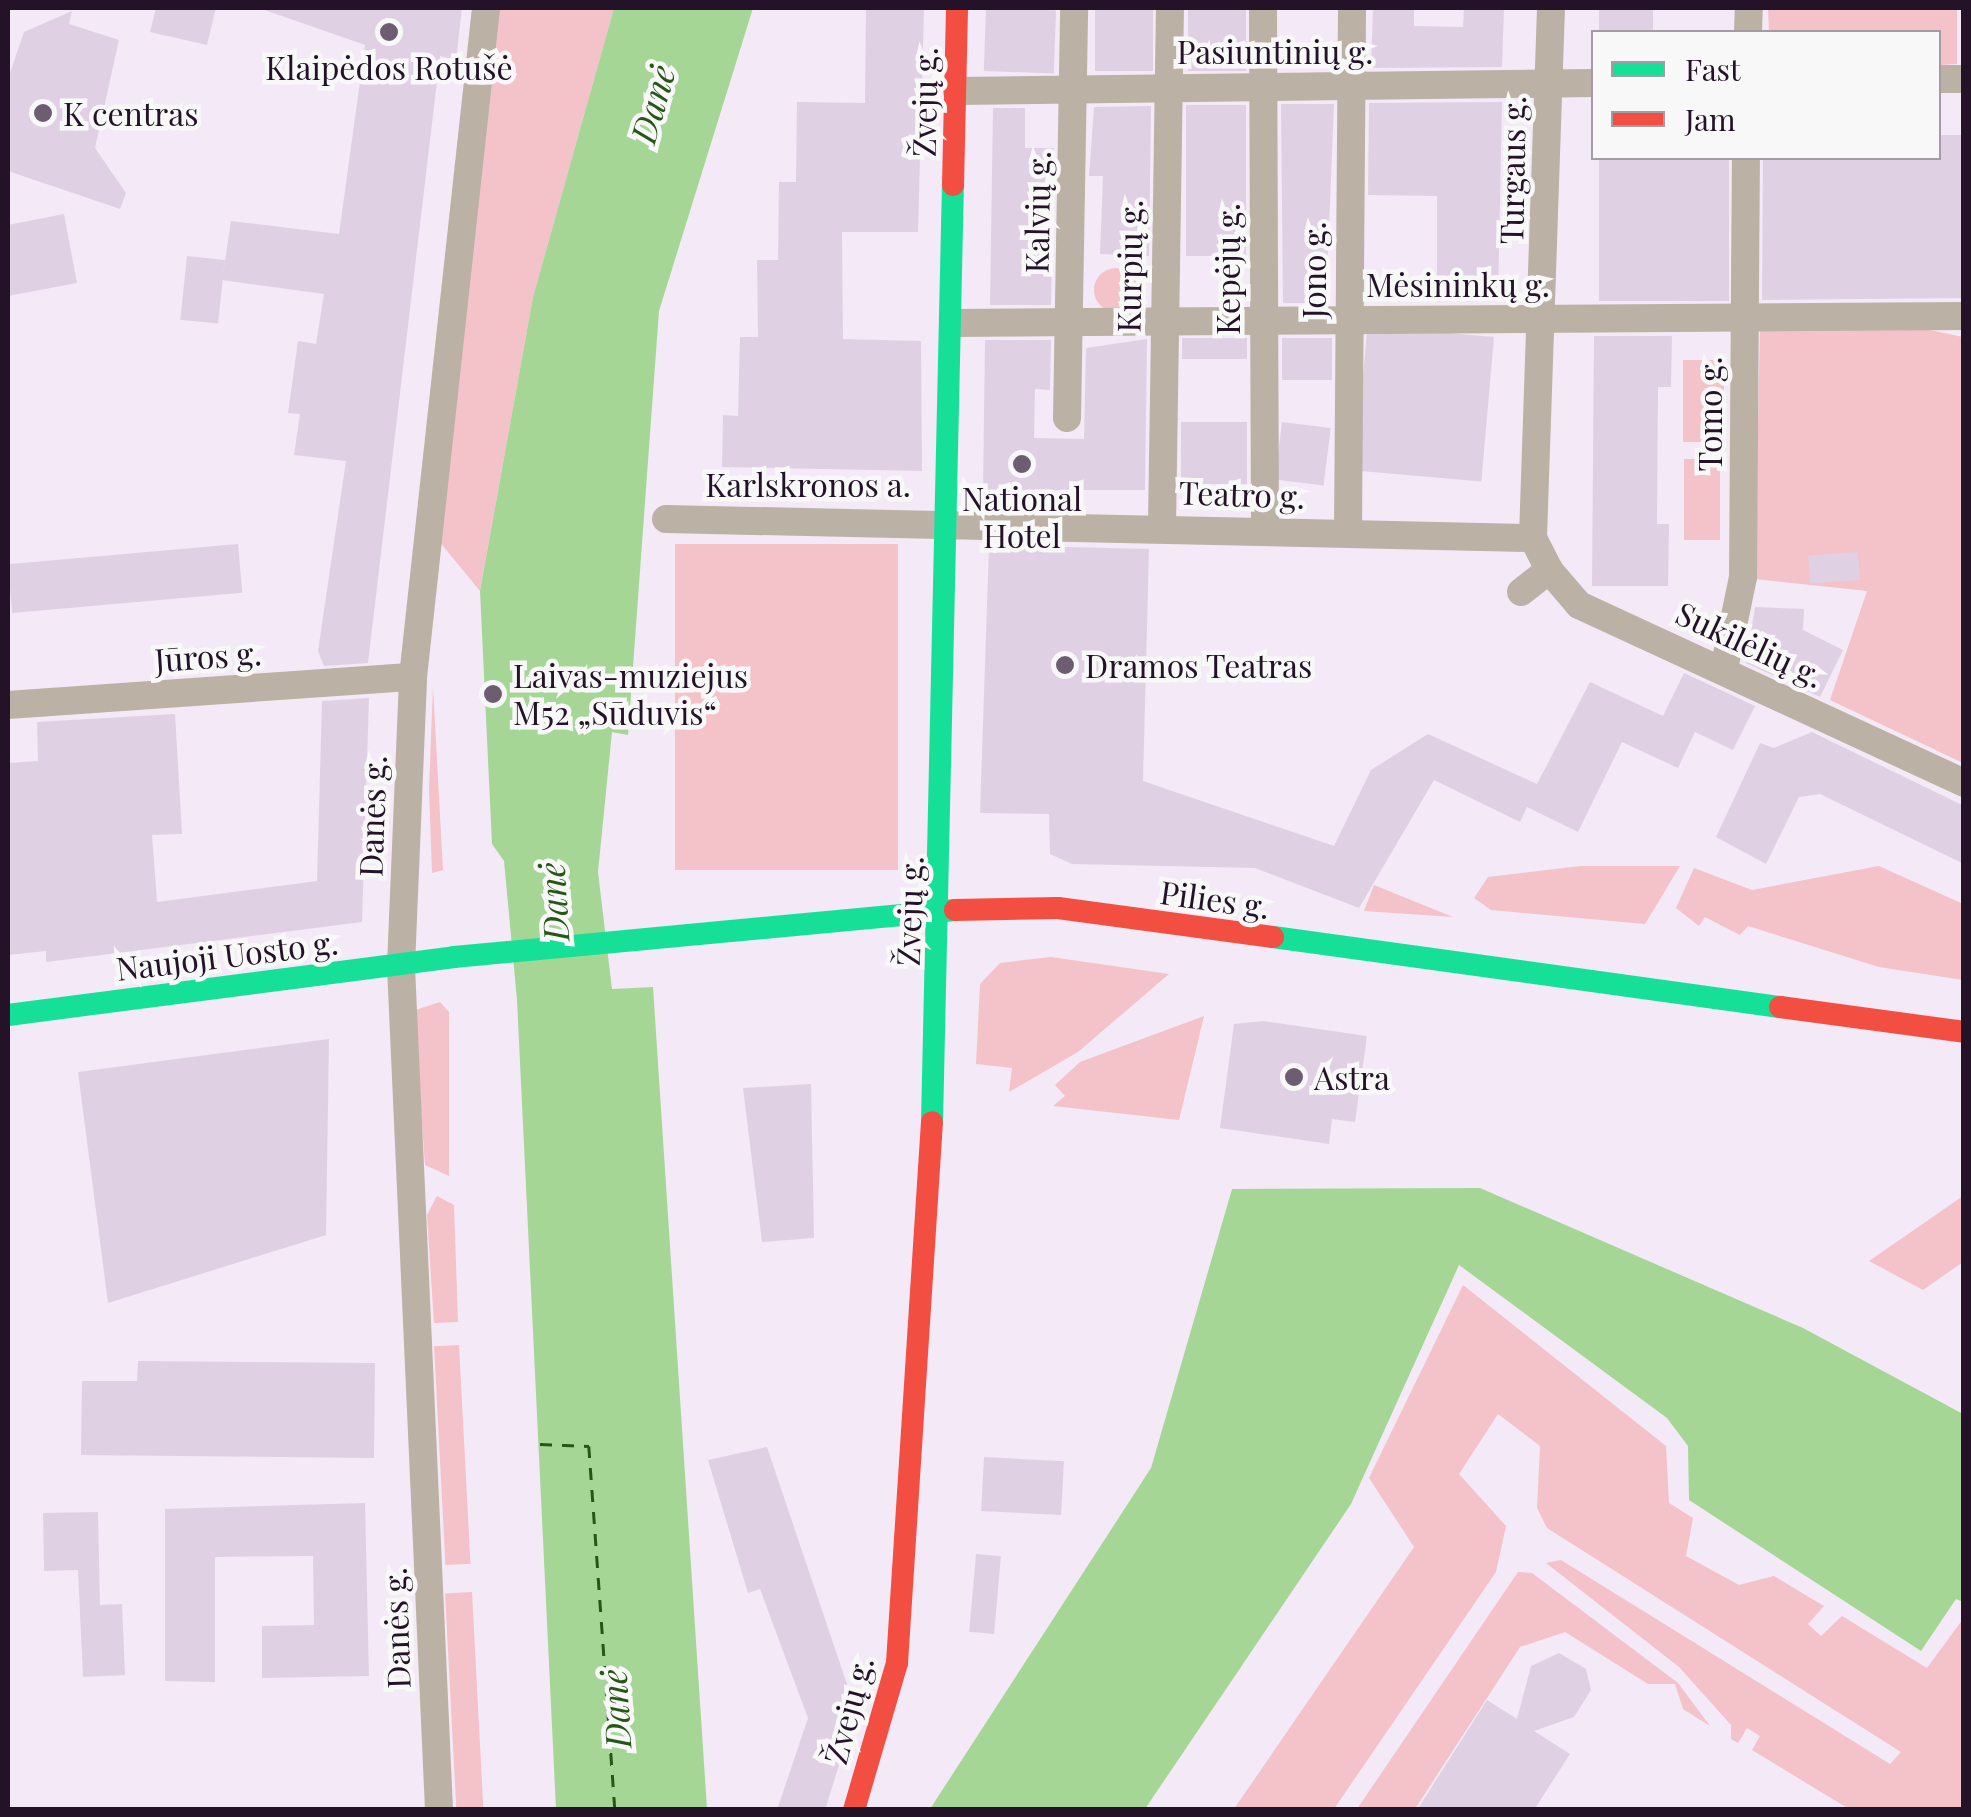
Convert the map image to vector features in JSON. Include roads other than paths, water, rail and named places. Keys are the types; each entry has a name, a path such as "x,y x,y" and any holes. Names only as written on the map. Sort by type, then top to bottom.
{"main road":[{"name":"Žvejų g.","path":"854,1810 897,1663 942,910 957,8"},
{"name":"Pilies g.","path":"454,958 942,910 1058,908 1964,1032"},
{"name":"Naujoji Uosto g.","path":"8,1015 454,958"}],"street":[{"name":"Danės g.","path":"439,1810 401,966 413,677 486,8"},
{"name":"Kalvių g.","path":"1067,418 1074,8"},
{"name":"Kurpių g.","path":"1162,526 1162,320 1170,8"},
{"name":"Kepėjų g.","path":"1263,8 1265,530"},
{"name":"Jono g.","path":"1348,532 1348,86 1352,8"},
{"name":"Turgaus g.","path":"1549,570 1533,538 1544,319 1551,8"},
{"name":"Pasiuntinių g.","path":"957,92 1074,86 1262,88 1591,83"},
{"name":"Tomo g.","path":"1724,670 1743,577 1746,160"},
{"name":"Mėsininkų g.","path":"953,323 1544,319 1745,313 1964,316"},
{"name":"Karlskronos a.","path":"666,519 949,519"},
{"name":"Teatro g.","path":"949,519 1533,538"},
{"name":"Sukilėlių g.","path":"1549,570 1580,605 1964,783"},
{"path":"1521,592 1549,570"},
{"name":"Jūros g.","path":"8,705 413,677"}],"water":[{"name":"Danė","path":"614,8 753,8 659,311 628,735 612,732 598,872 612,989 653,987 707,1809 556,1809 517,1000 504,861 492,844 480,591 533,297"},
{"path":"1480,1188 1803,1328 1963,1414 1963,1602 1956,1599 1921,1651 1689,1500 1688,1446 1667,1418 1459,1265 1351,1504 1145,1809 930,1809 1151,1468 1232,1189"}],"place":[{"name":"Klaipėdos Rotušė","path":"389,32"},
{"name":"K centras","path":"43,113"},
{"name":"National Hotel","path":"1022,464"},
{"name":"Dramos Teatras","path":"1065,665"},
{"name":"Laivas-muziejus M52 „Sūduvis“","path":"493,694"},
{"name":"Astra","path":"1294,1077"}]}
